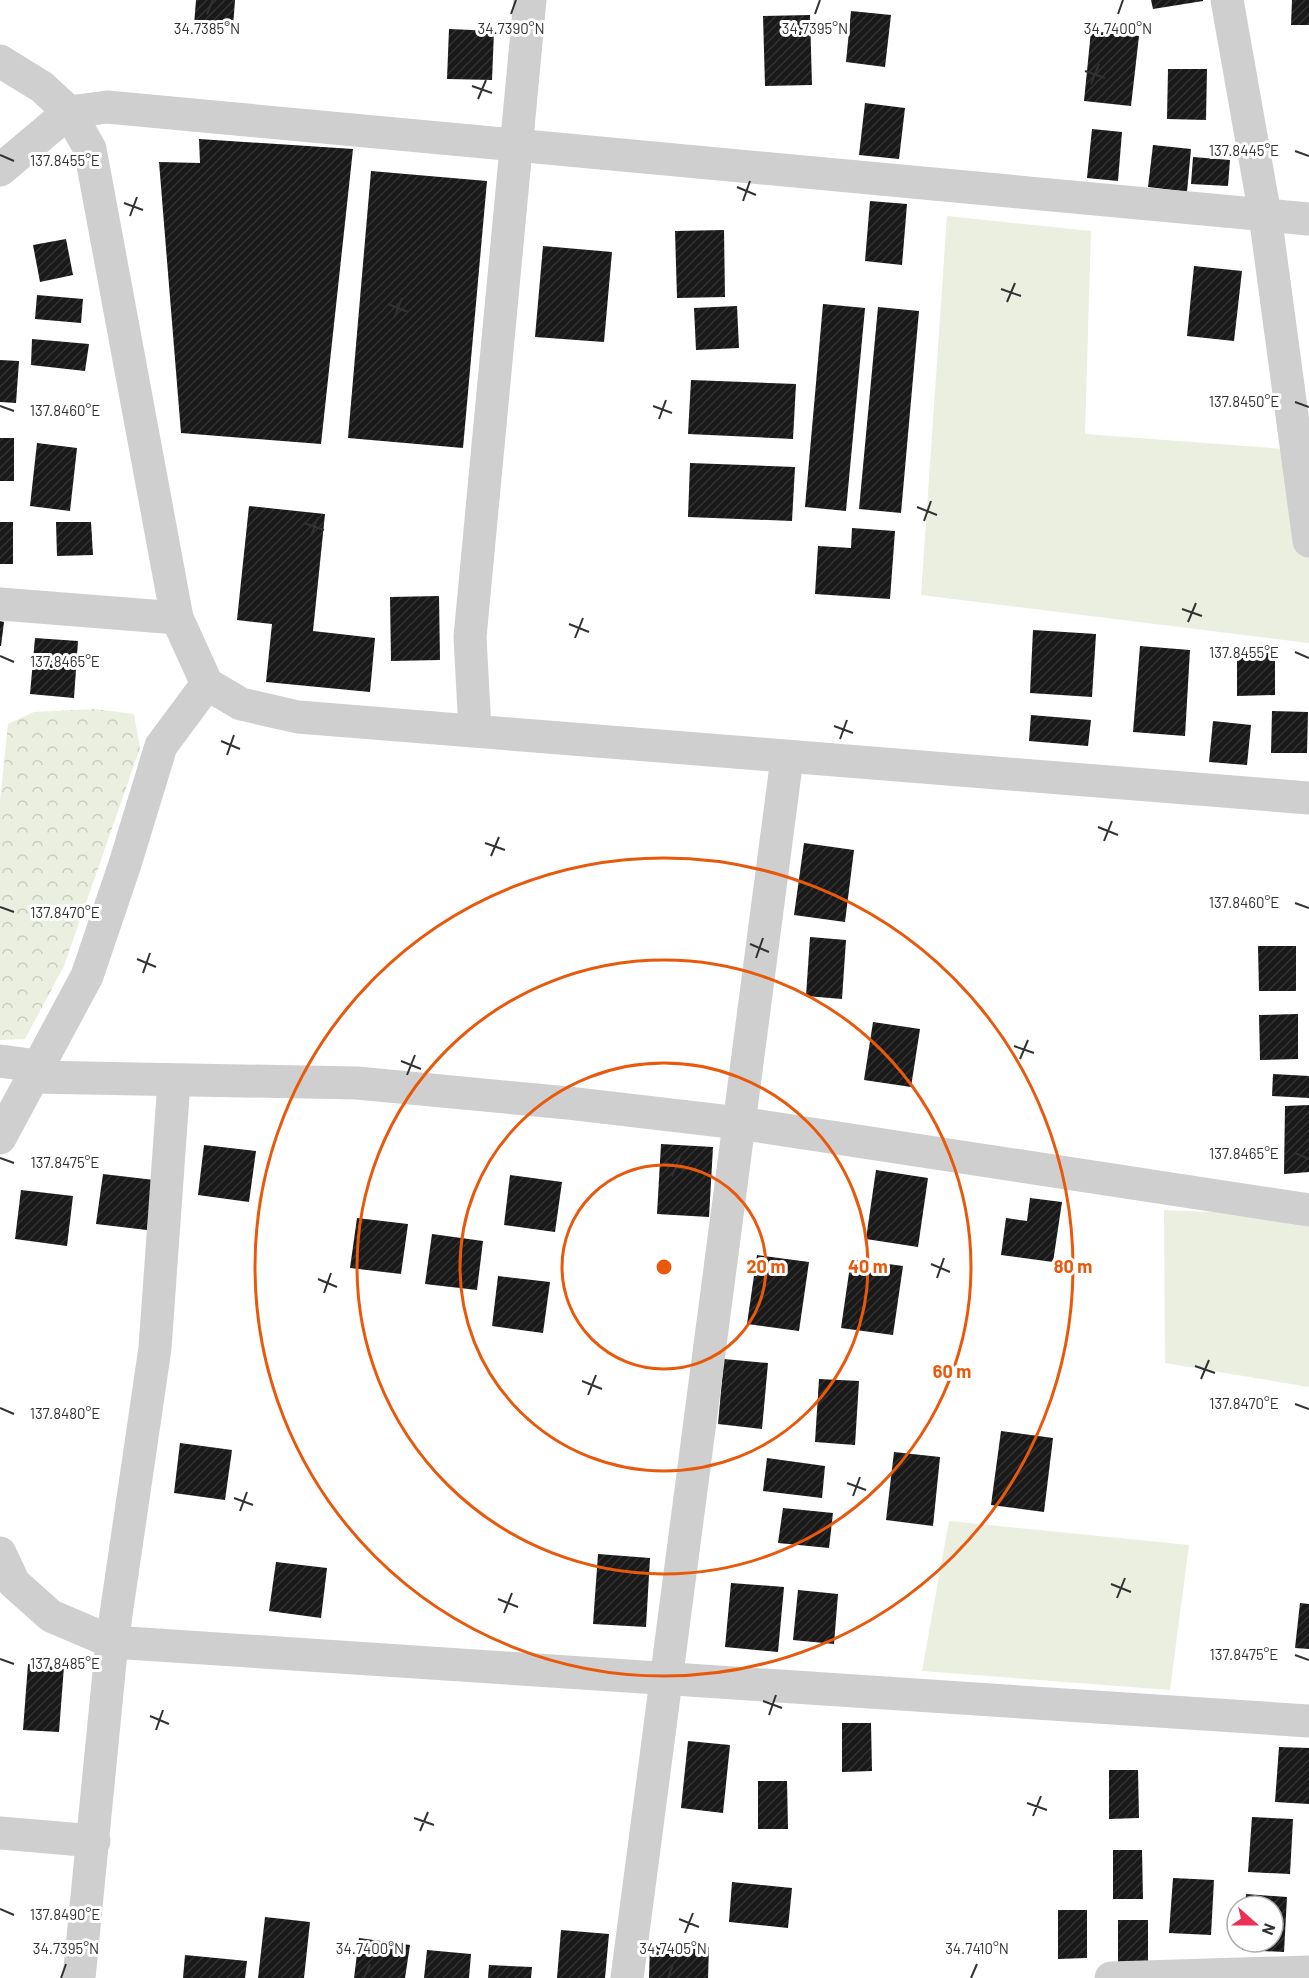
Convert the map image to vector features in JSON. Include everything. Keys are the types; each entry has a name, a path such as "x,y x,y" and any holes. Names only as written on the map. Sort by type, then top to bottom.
{"street":[{"path":"476,730 470,637 530,0"},
{"path":"1227,0 1265,215 1309,542"},
{"path":"0,61 42,87 69,112 90,149 177,618 207,684 241,704 298,717 476,730 787,758 1309,798"},
{"path":"0,170 69,112 107,107 516,147 1309,219"},
{"path":"0,604 177,618"},
{"path":"0,1138 87,976 125,864 161,746 207,684"},
{"path":"627,1978 787,758"},
{"path":"0,1061 35,1072 174,1082 357,1083 568,1103 739,1123 1309,1210"},
{"path":"79,1978 112,1642 155,1348 174,1082"},
{"path":"0,1553 14,1583 51,1616 112,1642 1309,1721"},
{"path":"0,1833 94,1842"},
{"path":"1111,1978 1309,1972"}],"green space":[{"path":"947,216 1091,231 1085,434 1297,450 1309,541 1309,643 921,595"},
{"path":"95,709 134,714 140,748 64,966 25,1039 0,1040 0,801 8,724 34,712"},
{"path":"1164,1210 1309,1216 1309,1387 1165,1363"},
{"path":"949,1521 1189,1545 1170,1690 922,1671"}],"building":[{"path":"196,0 235,0 233,27 194,25"},
{"path":"1151,0 1203,0 1203,1 1153,9"},
{"path":"1292,0 1309,0 1309,25 1291,25"},
{"path":"851,11 891,15 885,67 846,62"},
{"path":"810,15 812,85 765,86 763,16"},
{"path":"449,29 494,31 492,80 447,79"},
{"path":"1091,31 1139,36 1131,106 1084,101"},
{"path":"1168,69 1207,69 1206,120 1167,119"},
{"path":"865,103 905,108 899,159 859,155"},
{"path":"1092,129 1122,132 1118,181 1087,178"},
{"path":"199,139 353,149 321,444 181,433 159,162 200,163"},
{"path":"1153,145 1191,149 1187,192 1148,187"},
{"path":"1193,157 1230,160 1228,186 1191,184"},
{"path":"371,171 487,181 463,448 348,438"},
{"path":"870,201 907,204 902,265 865,261"},
{"path":"724,230 725,297 677,298 675,231"},
{"path":"66,239 73,275 40,282 33,245"},
{"path":"543,246 612,252 604,342 535,337"},
{"path":"1194,266 1242,271 1234,341 1187,336"},
{"path":"37,295 83,299 81,323 35,319"},
{"path":"823,304 865,308 846,511 805,507"},
{"path":"737,306 739,348 696,350 694,308"},
{"path":"878,307 919,311 901,513 859,509"},
{"path":"32,339 89,344 85,371 31,365"},
{"path":"0,360 19,361 16,403 0,402"},
{"path":"691,380 796,384 793,439 688,434"},
{"path":"0,438 14,438 14,481 0,481"},
{"path":"37,443 77,448 70,511 30,506"},
{"path":"690,463 795,467 792,521 688,517"},
{"path":"249,506 325,514 313,631 375,638 370,692 266,682 272,624 237,620"},
{"path":"0,522 13,522 13,564 0,564"},
{"path":"56,522 91,522 93,555 57,556"},
{"path":"852,528 895,531 890,599 815,594 818,546 851,548"},
{"path":"439,596 440,660 391,661 390,597"},
{"path":"0,621 4,622 1,646 0,646"},
{"path":"1033,630 1096,634 1092,697 1030,693"},
{"path":"35,638 78,641 74,698 30,694"},
{"path":"1140,646 1190,650 1185,736 1133,732"},
{"path":"1275,650 1275,695 1237,696 1237,651"},
{"path":"1272,711 1308,712 1307,753 1271,753"},
{"path":"1031,715 1091,720 1088,746 1029,741"},
{"path":"1213,721 1251,725 1247,765 1209,762"},
{"path":"804,843 854,850 845,922 794,915"},
{"path":"810,937 846,940 842,999 806,996"},
{"path":"1258,946 1296,946 1296,991 1259,991"},
{"path":"1298,1014 1298,1059 1260,1060 1259,1015"},
{"path":"873,1022 920,1029 911,1087 864,1080"},
{"path":"1273,1074 1309,1076 1309,1098 1272,1096"},
{"path":"1309,1105 1309,1172 1284,1174 1285,1106"},
{"path":"661,1144 713,1147 709,1217 657,1214"},
{"path":"204,1145 256,1151 249,1202 198,1195"},
{"path":"876,1170 928,1178 918,1247 866,1239"},
{"path":"103,1174 154,1180 147,1230 96,1224"},
{"path":"510,1175 562,1182 555,1232 504,1225"},
{"path":"21,1190 73,1196 67,1246 15,1239"},
{"path":"1030,1198 1062,1202 1053,1262 1001,1255 1006,1218 1027,1221"},
{"path":"357,1218 408,1224 401,1274 350,1268"},
{"path":"432,1234 483,1241 477,1290 425,1284"},
{"path":"757,1255 809,1262 799,1331 747,1324"},
{"path":"851,1259 903,1266 893,1335 841,1328"},
{"path":"498,1276 550,1282 543,1333 492,1326"},
{"path":"724,1359 768,1363 762,1429 718,1424"},
{"path":"819,1379 859,1381 855,1445 815,1442"},
{"path":"1001,1431 1053,1438 1044,1512 991,1505"},
{"path":"180,1443 232,1450 225,1500 174,1493"},
{"path":"894,1452 940,1457 933,1526 886,1520"},
{"path":"767,1458 825,1466 822,1498 763,1491"},
{"path":"783,1508 833,1513 829,1548 778,1543"},
{"path":"598,1554 650,1558 646,1627 593,1624"},
{"path":"276,1562 327,1568 321,1618 269,1611"},
{"path":"731,1583 784,1587 778,1652 725,1647"},
{"path":"798,1590 838,1594 834,1644 793,1640"},
{"path":"1300,1603 1309,1604 1309,1649 1295,1648"},
{"path":"28,1664 64,1666 59,1732 23,1730"},
{"path":"842,1723 871,1723 872,1771 842,1772"},
{"path":"688,1741 730,1745 723,1813 681,1808"},
{"path":"1279,1747 1309,1748 1309,1804 1275,1802"},
{"path":"1109,1770 1138,1770 1139,1818 1109,1819"},
{"path":"758,1781 787,1781 788,1829 758,1829"},
{"path":"1252,1817 1293,1819 1290,1874 1248,1872"},
{"path":"1113,1850 1142,1850 1143,1899 1113,1899"},
{"path":"1173,1878 1214,1880 1211,1935 1169,1933"},
{"path":"732,1882 792,1888 788,1928 729,1922"},
{"path":"1285,1897 1287,1897 1285,1934"},
{"path":"1058,1910 1087,1910 1087,1958 1058,1959"},
{"path":"265,1917 310,1922 304,1978 258,1978"},
{"path":"1118,1920 1148,1920 1148,1969 1118,1969"},
{"path":"561,1930 609,1934 605,1978 557,1978"},
{"path":"359,1938 410,1945 405,1978 354,1978"},
{"path":"650,1945 709,1947 708,1978 649,1978"},
{"path":"427,1950 471,1954 469,1978 424,1978"},
{"path":"185,1955 247,1961 245,1978 183,1978"},
{"path":"489,1965 532,1967 531,1978 488,1978"}]}
